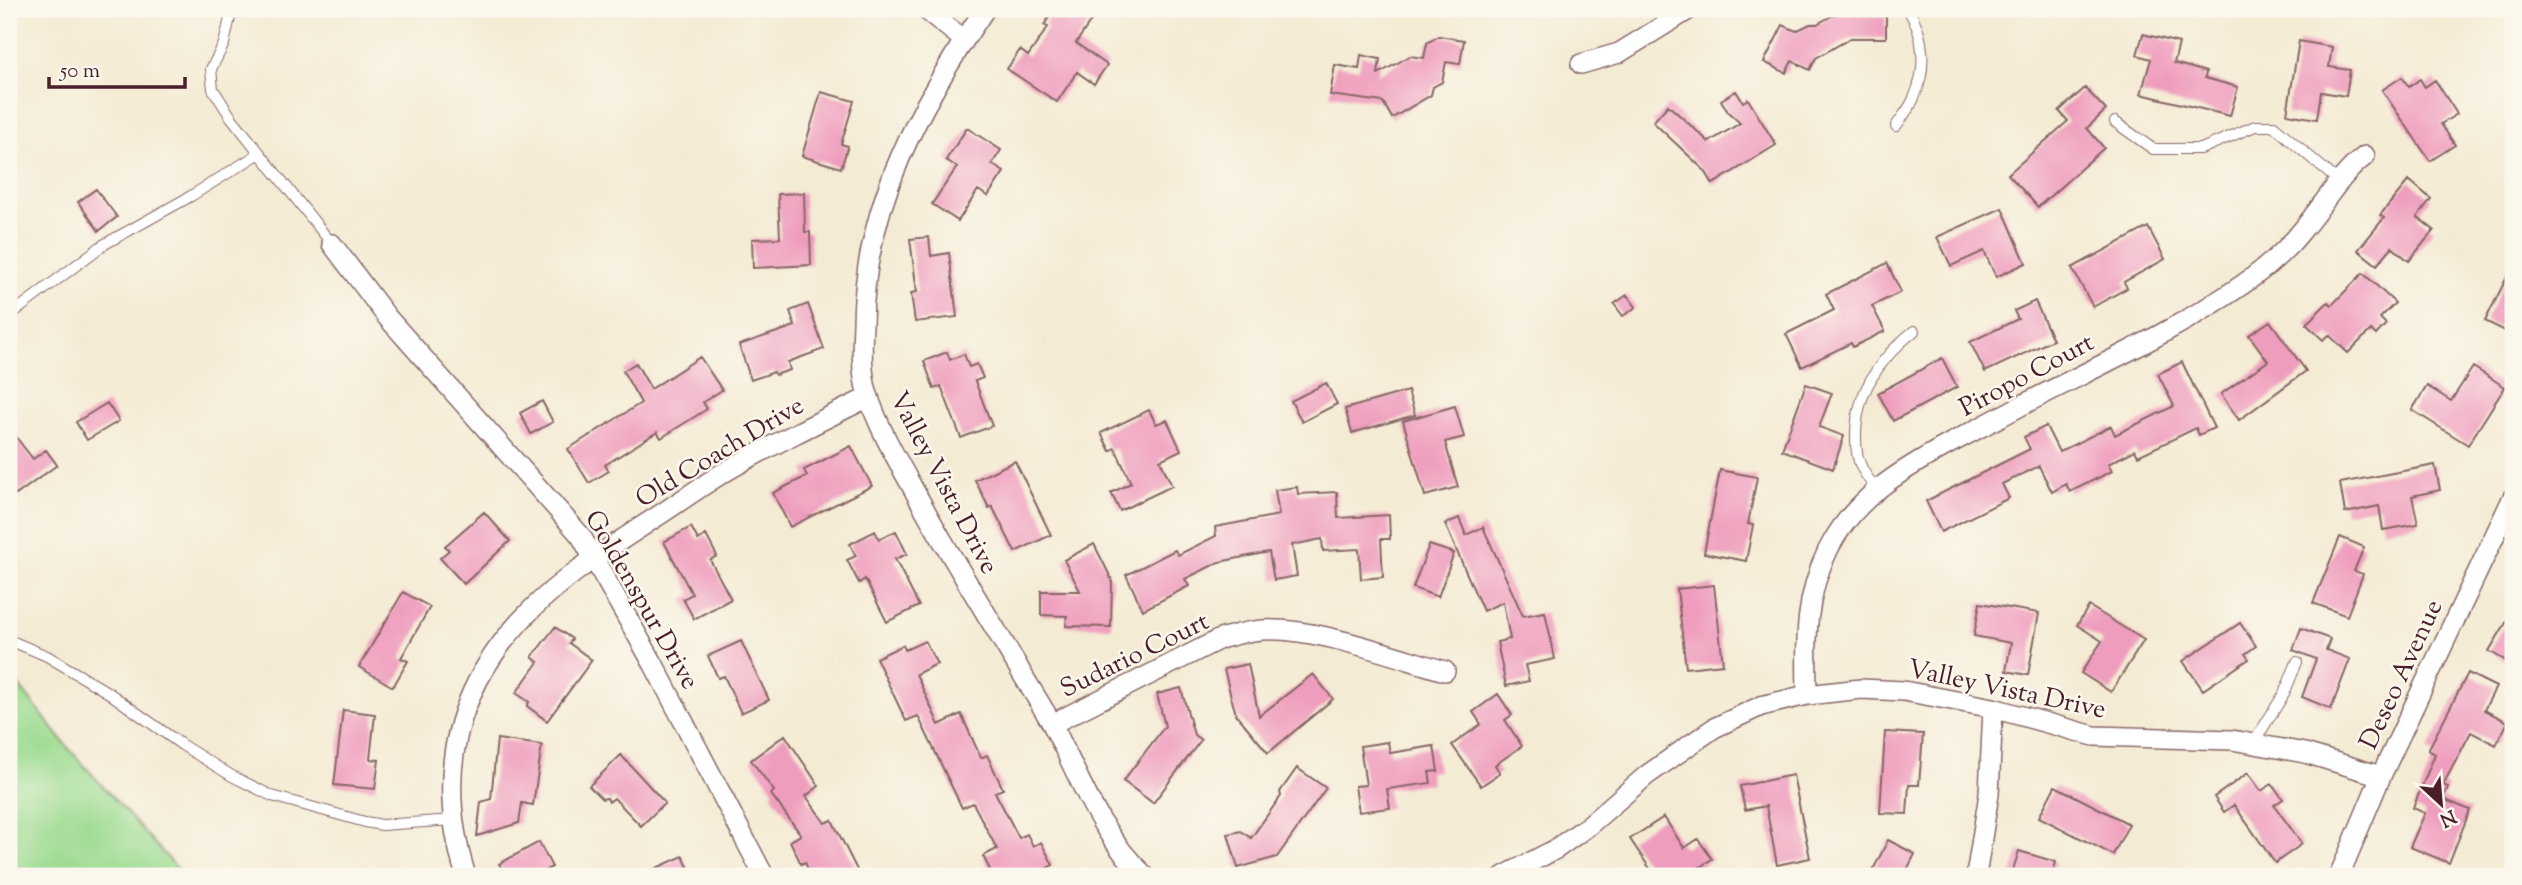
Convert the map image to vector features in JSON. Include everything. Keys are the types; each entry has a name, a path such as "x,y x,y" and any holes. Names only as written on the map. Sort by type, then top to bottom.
{"street":[{"path":"925,9 964,40"},
{"name":"Valley Vista Drive","path":"985,9 908,135 876,223 868,257 863,312 862,343 869,397 890,446 934,526 1052,724 1104,829 1145,876"},
{"path":"1581,64 1619,52 1690,9"},
{"name":"Piropo Court","path":"1807,695 1806,627 1813,587 1820,567 1840,530 1876,489 1900,471 1997,418 2184,322 2242,285 2290,244 2338,181 2350,167 2365,156"},
{"name":"Goldenspur Drive","path":"332,244 387,317 581,536 654,665 764,876"},
{"name":"Old Coach Drive","path":"466,876 453,820 451,767 455,740 479,680 500,646 533,607 594,558 718,477 785,439 869,397"},
{"name":"Deseo Avenue","path":"2339,876 2381,776 2513,497"},
{"name":"Sudario Court","path":"1052,724 1220,639 1248,631 1278,630 1334,640 1445,671"},
{"name":"Valley Vista Drive","path":"1504,876 1567,841 1647,775 1714,728 1761,706 1807,695 1861,689 1904,691 1993,708 2094,736 2232,740 2305,753 2381,776"},
{"path":"1976,876 1989,794 1993,708"}],"lane":[{"path":"232,9 224,44 211,69 213,89 231,117 332,244"},
{"path":"1896,126 1914,98 1922,66 1922,38 1909,9"},
{"path":"2115,122 2153,149 2201,149 2255,125 2274,126 2338,181"},
{"path":"9,316 103,246 260,153"},
{"path":"1876,489 1861,467 1858,457 1857,410 1862,393 1885,358 1914,331"},
{"path":"9,640 47,656 89,680 182,745 232,776 272,796 382,825 453,820"},
{"path":"2253,744 2284,694 2297,662"}],"green space":[{"path":"9,673 70,750 184,876 9,876"}],"building":[{"path":"1055,9 1099,9 1076,43 1107,65 1094,84 1077,72 1057,102 1007,69 1020,50 1028,56 1048,27 1044,25"},
{"path":"1835,9 1862,9 1862,15 1886,16 1886,38 1851,38 1816,58 1810,70 1792,61 1786,73 1764,62 1783,25 1796,31 1835,14"},
{"path":"2143,34 2179,43 2174,63 2206,72 2205,78 2238,87 2230,116 2141,94 2151,59 2137,55"},
{"path":"1439,36 1464,40 1460,64 1446,62 1442,82 1433,87 1431,95 1392,118 1383,102 1330,95 1335,65 1359,69 1361,55 1380,59 1378,74 1410,56 1424,58 1427,43"},
{"path":"2299,41 2332,47 2329,67 2350,70 2346,96 2321,92 2317,119 2287,114"},
{"path":"2402,77 2409,87 2420,79 2425,87 2435,80 2457,114 2441,124 2455,145 2430,161 2382,90"},
{"path":"2085,88 2106,110 2087,128 2104,148 2038,207 2008,174 2068,121 2059,111"},
{"path":"1736,91 1743,102 1748,99 1776,145 1713,184 1705,171 1653,122 1668,105 1709,142 1740,123 1728,112 1721,100"},
{"path":"821,92 854,101 841,144 848,146 841,168 802,156"},
{"path":"967,128 1001,150 992,164 1004,172 988,196 978,190 958,221 932,204 957,167 946,160"},
{"path":"2409,180 2431,199 2417,217 2434,230 2409,261 2392,247 2377,265 2358,250 2384,218 2380,215"},
{"path":"96,189 117,217 99,231 78,202"},
{"path":"804,193 805,232 810,232 811,265 753,268 752,239 780,238 778,194"},
{"path":"2002,208 2026,263 1996,277 1984,251 1951,266 1937,237"},
{"path":"2148,227 2165,259 2124,282 2127,288 2093,307 2072,268"},
{"path":"929,237 931,256 949,253 957,317 915,322 911,293 917,292 910,239"},
{"path":"1887,263 1901,292 1872,306 1885,331 1853,347 1851,343 1802,367 1786,334 1834,310 1826,294"},
{"path":"2513,265 2513,335 2485,321"},
{"path":"2363,273 2395,303 2380,318 2386,324 2376,335 2371,330 2348,353 2329,335 2323,340 2306,324 2328,302 2332,305"},
{"path":"1627,295 1636,307 1623,316 1614,304"},
{"path":"2035,301 2053,340 1985,372 1970,342 2018,319 2014,311"},
{"path":"808,304 824,349 788,362 790,370 751,380 739,345 795,326 790,311"},
{"path":"2270,321 2306,371 2239,420 2221,394 2268,361 2249,335"},
{"path":"947,352 950,360 964,354 969,367 977,364 983,378 975,381 992,426 961,438 941,386 934,389 924,361"},
{"path":"700,357 722,390 703,402 707,409 661,438 657,432 605,465 609,471 589,483 568,449 641,403 623,371 636,363 651,389"},
{"path":"1942,358 1957,387 1893,421 1878,393"},
{"path":"2182,362 2214,428 2199,435 2196,428 2138,456 2135,450 2108,464 2112,471 2070,492 2066,484 2052,492 2039,466 2002,484 2009,498 1941,532 1926,501 2030,449 2024,437 2046,426 2059,452 2111,426 2115,435 2174,406 2158,374"},
{"path":"2473,367 2505,387 2468,445 2412,410 2427,386 2451,401"},
{"path":"1326,383 1337,404 1302,422 1291,401"},
{"path":"1806,384 1832,393 1819,427 1844,436 1833,469 1782,450"},
{"path":"1408,391 1415,415 1352,433 1345,409"},
{"path":"542,401 553,422 531,434 520,413"},
{"path":"107,403 119,421 87,440 76,422"},
{"path":"1455,406 1464,437 1445,442 1458,487 1425,496 1403,421"},
{"path":"1149,410 1156,424 1167,420 1181,450 1160,460 1172,486 1120,511 1111,493 1131,483 1115,448 1110,451 1101,433"},
{"path":"9,428 33,459 46,450 57,465 16,495 9,484"},
{"path":"851,446 872,486 790,527 773,493 807,476 804,470"},
{"path":"1015,461 1051,535 1015,552 992,506 989,508 975,480"},
{"path":"2435,465 2440,490 2412,496 2418,524 2383,530 2379,506 2345,513 2340,483"},
{"path":"1720,470 1757,477 1748,524 1753,525 1746,561 1704,553"},
{"path":"1297,487 1298,494 1337,492 1338,518 1389,515 1390,539 1381,539 1383,577 1361,579 1359,549 1323,551 1322,539 1292,545 1297,576 1274,580 1269,552 1219,562 1185,579 1189,586 1143,610 1126,575 1175,550 1178,555 1216,536 1215,527 1279,515 1275,490"},
{"path":"484,512 510,541 464,584 440,558 449,550 445,546"},
{"path":"1459,518 1466,535 1483,527 1523,616 1545,612 1555,659 1525,665 1529,681 1506,686 1497,642 1510,639 1503,602 1483,611 1445,524"},
{"path":"691,527 698,540 706,535 717,556 710,560 731,599 694,619 683,599 692,594 664,542"},
{"path":"875,531 879,539 896,531 907,554 895,559 919,606 887,622 865,579 859,583 847,560 856,556 850,544"},
{"path":"2340,537 2364,547 2354,571 2363,574 2347,616 2313,603"},
{"path":"1094,544 1112,580 1111,627 1066,626 1067,616 1041,615 1041,591 1080,591 1064,560"},
{"path":"1429,545 1454,553 1438,597 1413,588"},
{"path":"1714,585 1723,664 1686,668 1677,589"},
{"path":"403,592 430,607 401,658 408,661 393,687 359,667"},
{"path":"1980,603 2039,613 2028,675 2006,671 2011,643 1974,636"},
{"path":"2089,606 2144,640 2111,692 2081,673 2102,641 2077,625"},
{"path":"2513,611 2513,665 2489,651"},
{"path":"2240,623 2256,646 2245,654 2249,659 2203,690 2183,661"},
{"path":"555,627 572,639 569,643 592,660 547,721 527,706 529,702 516,693 538,662 532,657"},
{"path":"2301,628 2330,639 2326,650 2350,659 2331,709 2302,697 2316,659 2293,650"},
{"path":"741,641 769,700 741,713 724,676 718,678 708,656"},
{"path":"925,641 937,664 916,674 939,725 961,714 981,758 987,755 1003,789 995,792 1019,838 1027,834 1033,846 1041,842 1053,865 1032,876 993,876 983,856 997,849 973,803 962,808 918,716 906,721 876,658 903,645 905,650"},
{"path":"1248,664 1259,716 1313,674 1333,699 1268,753 1236,714 1224,669"},
{"path":"2468,673 2496,687 2484,710 2508,722 2496,745 2471,732 2443,785 2448,787 2443,799 2470,810 2449,863 2410,847 2425,813 2413,808 2435,754 2428,750"},
{"path":"1181,688 1194,735 1201,740 1153,803 1123,781 1165,726 1157,694"},
{"path":"1498,694 1512,715 1505,720 1522,746 1495,765 1500,773 1481,786 1452,745 1481,724 1473,712"},
{"path":"343,710 375,714 370,759 379,760 375,789 334,785"},
{"path":"1885,732 1923,734 1919,785 1909,785 1907,814 1880,813"},
{"path":"785,735 819,786 806,796 825,823 832,820 860,876 811,876 805,862 801,864 790,841 801,835 771,794 774,791 751,760"},
{"path":"497,739 542,745 533,805 522,803 519,823 477,836 481,802 491,799"},
{"path":"1388,742 1390,753 1434,746 1438,771 1429,772 1431,783 1387,789 1390,808 1359,812 1355,786 1366,785 1360,746"},
{"path":"621,755 665,803 641,826 614,798 609,802 607,798 602,799 589,786"},
{"path":"1297,768 1326,788 1277,857 1238,868 1228,834 1241,831 1251,838"},
{"path":"2248,773 2261,791 2272,784 2283,799 2274,805 2302,844 2275,863 2234,805 2224,812 2214,797"},
{"path":"1793,775 1810,858 1777,865 1766,806 1745,810 1740,786"},
{"path":"2055,786 2129,824 2113,855 2039,817"},
{"path":"1664,817 1684,848 1698,839 1712,859 1686,876 1655,876 1630,839"},
{"path":"1888,840 1915,854 1904,876 1870,876"},
{"path":"539,842 552,867 535,876 506,876 499,864"},
{"path":"2019,851 2056,862 2052,876 2011,876"},
{"path":"683,856 692,876 639,876"}]}
